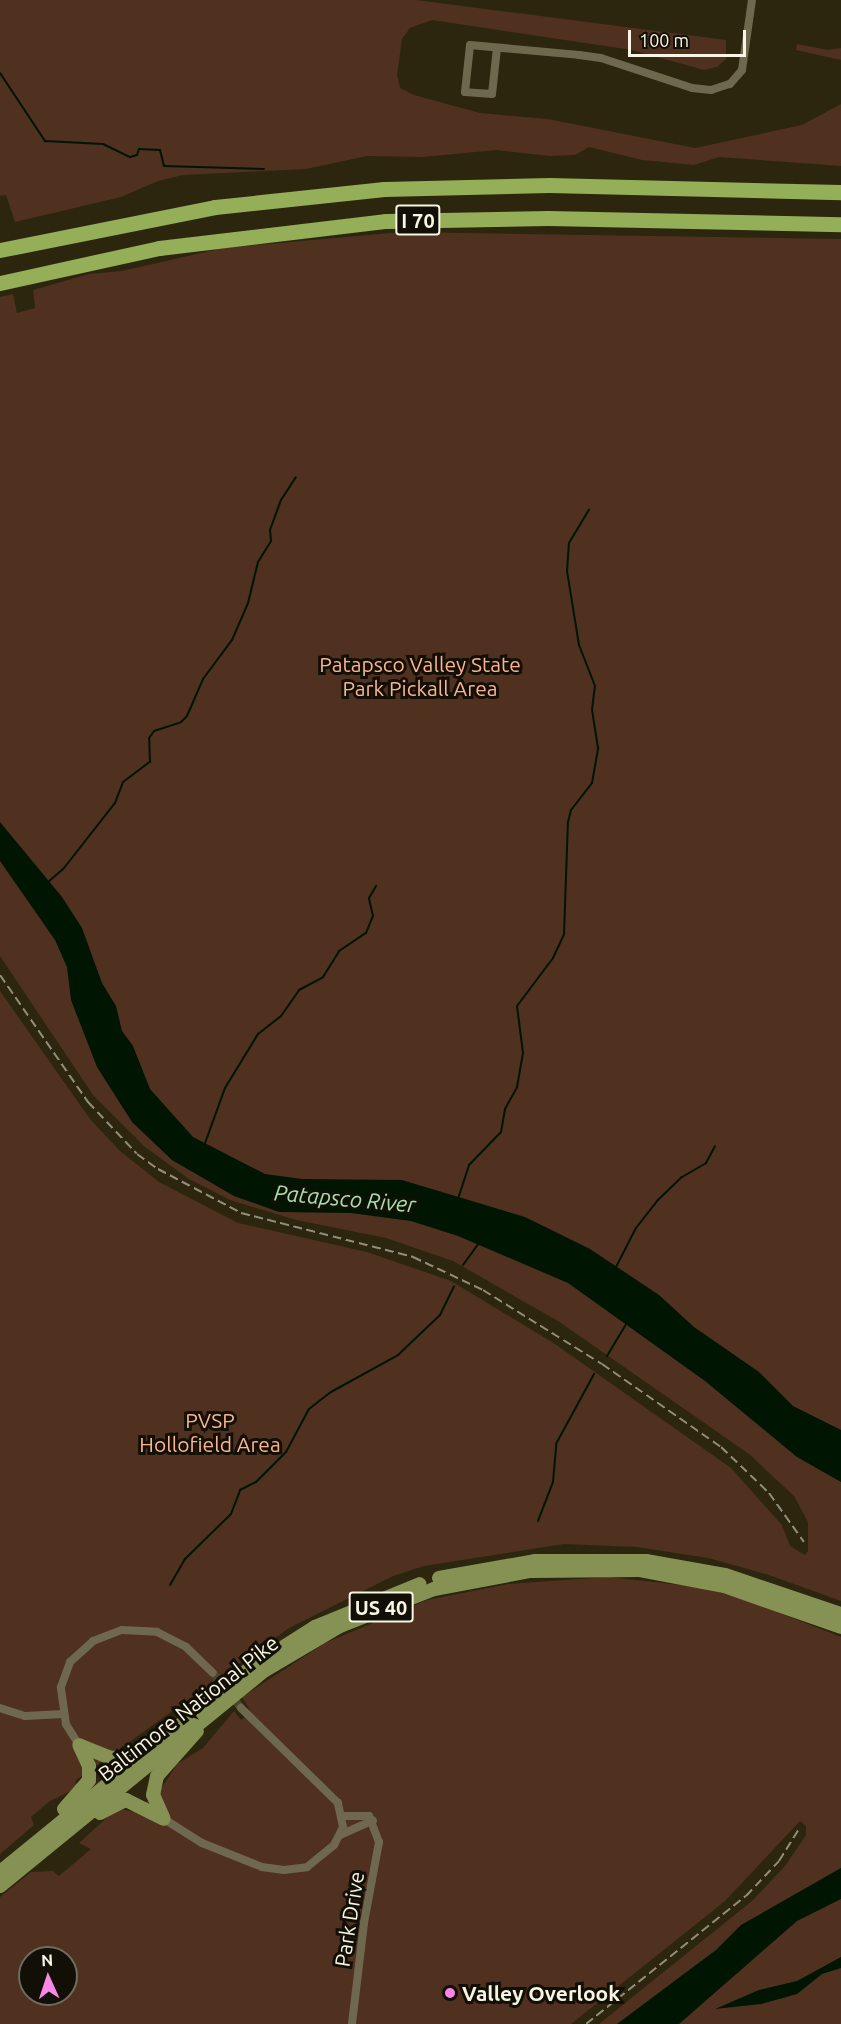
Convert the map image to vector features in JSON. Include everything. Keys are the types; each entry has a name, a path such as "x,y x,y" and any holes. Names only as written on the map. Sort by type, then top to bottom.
{"highway":[{"name":"I 70","path":"0,249 163,215 275,198 384,189 549,185 841,192"},
{"name":"I 70","path":"0,283 200,242 386,221 548,218 841,224"}],"main road":[{"name":"Baltimore National Pike","path":"0,1872 249,1669 315,1627 394,1592 496,1566 572,1558 646,1561 725,1575 841,1614"},
{"name":"Baltimore National Pike","path":"0,1886 262,1672 340,1626 434,1589 506,1574 577,1568 640,1570 734,1589 841,1627"},
{"path":"164,1819 153,1795 157,1776 192,1738 207,1715"},
{"path":"79,1745 99,1756 124,1757 178,1726"},
{"path":"32,1846 88,1780 89,1766 79,1745"},
{"path":"48,1846 78,1831 118,1801 133,1802 164,1819"}],"street":[{"path":"497,48 492,94 465,92 470,45 601,58 692,88 711,90 730,84 742,70 752,0"},
{"path":"79,1745 64,1713 61,1687 65,1670 84,1647 112,1632 134,1629 166,1635 186,1647 213,1673"},
{"path":"0,1708 25,1716 64,1713"},
{"path":"241,1708 271,1741 332,1794 343,1816 340,1835"},
{"path":"343,1816 363,1814 373,1820"},
{"name":"Park Drive","path":"164,1819 228,1855 284,1870 316,1862 340,1835 373,1820 380,1850 364,1923 352,2024"}],"green space":[{"path":"0,0 416,0 726,40 726,59 717,67 704,70 632,50 432,20 410,28 402,39 397,75 400,88 414,95 480,113 548,119 695,148 802,125 841,104 841,166 719,157 694,165 642,160 589,147 575,155 550,156 497,150 423,157 367,156 306,169 183,175 158,181 121,197 15,222 6,195 0,196"},
{"path":"797,44 828,50 841,48 841,60 796,50"},
{"name":"Patapsco Valley State Park Pickall Area","path":"402,232 841,239 841,1601 769,1575 708,1558 637,1547 564,1544 424,1566 393,1576 289,1628 76,1780 75,1789 50,1801 31,1817 34,1825 0,1854 0,991 90,1119 120,1151 159,1182 238,1223 367,1252 451,1281 555,1344 731,1468 782,1525 790,1546 805,1555 808,1551 808,1522 794,1496 749,1454 558,1321 453,1261 386,1238 296,1220 230,1200 189,1179 145,1147 93,1095 0,956 0,297 13,294 17,313 35,308 33,290 89,274 122,271 223,248"},
{"path":"609,1577 699,1587 744,1599 841,1637 841,2024 599,2024 752,1901 785,1866 806,1835 806,1826 800,1821 725,1901 571,2024 0,2024 0,1897 31,1872 53,1871 59,1876 91,1849 79,1843 112,1813 121,1809 134,1812 161,1789 177,1764 203,1748 234,1711 241,1720 251,1712 242,1697 325,1643 427,1600 508,1584"}],"water":[{"name":"Patapsco River","path":"0,822 62,897 82,928 102,983 116,1006 122,1031 133,1046 150,1089 193,1137 265,1174 302,1179 402,1180 525,1217 590,1249 659,1295 694,1327 759,1372 793,1406 841,1430 841,1482 797,1457 705,1381 568,1283 458,1236 411,1221 351,1213 279,1212 234,1196 172,1160 132,1122 97,1067 71,1000 67,967 55,940 0,861"},
{"path":"841,1868 841,1899 797,1921 679,2024 617,2024 716,1950 741,1925"},
{"path":"841,1957 841,1968 822,1974 797,1994 761,2004 715,2009 759,1990 797,1981"}],"waterway":[{"path":"0,73 45,141 103,144 130,157 137,155 139,149 160,150 164,166 264,169"},
{"path":"48,882 64,868 115,803 123,782 150,762 149,738 154,731 181,722 187,716 203,679 232,640 248,603 258,562 271,541 270,530 281,500 296,477"},
{"path":"458,1199 469,1165 501,1132 505,1109 517,1087 523,1053 517,1006 553,958 564,934 568,822 571,810 592,783 598,748 592,710 595,686 579,645 567,571 569,543 589,510"},
{"path":"204,1146 225,1088 258,1034 281,1016 299,990 323,977 339,951 366,933 373,916 369,898 376,886"},
{"path":"615,1269 636,1228 658,1200 682,1177 706,1163 715,1146"},
{"path":"463,1265 479,1243"},
{"path":"170,1585 185,1559 231,1514 240,1490 256,1482 286,1452 309,1409 331,1392 398,1355 440,1315 454,1286"},
{"path":"607,1356 627,1323"},
{"path":"538,1521 553,1482 556,1444 594,1374"}],"tunnel":[{"path":"213,1673 241,1708"}],"railway":[{"path":"0,975 88,1102 137,1154 158,1169 241,1213 413,1257 483,1290 602,1364 721,1447 769,1493 804,1542"},
{"path":"586,2024 746,1896 779,1861 800,1827"}],"place":[{"name":"Valley Overlook","path":"450,1993"}],"park label":[{"name":"PVSP Hollofield Area","path":"210,1432"}]}
